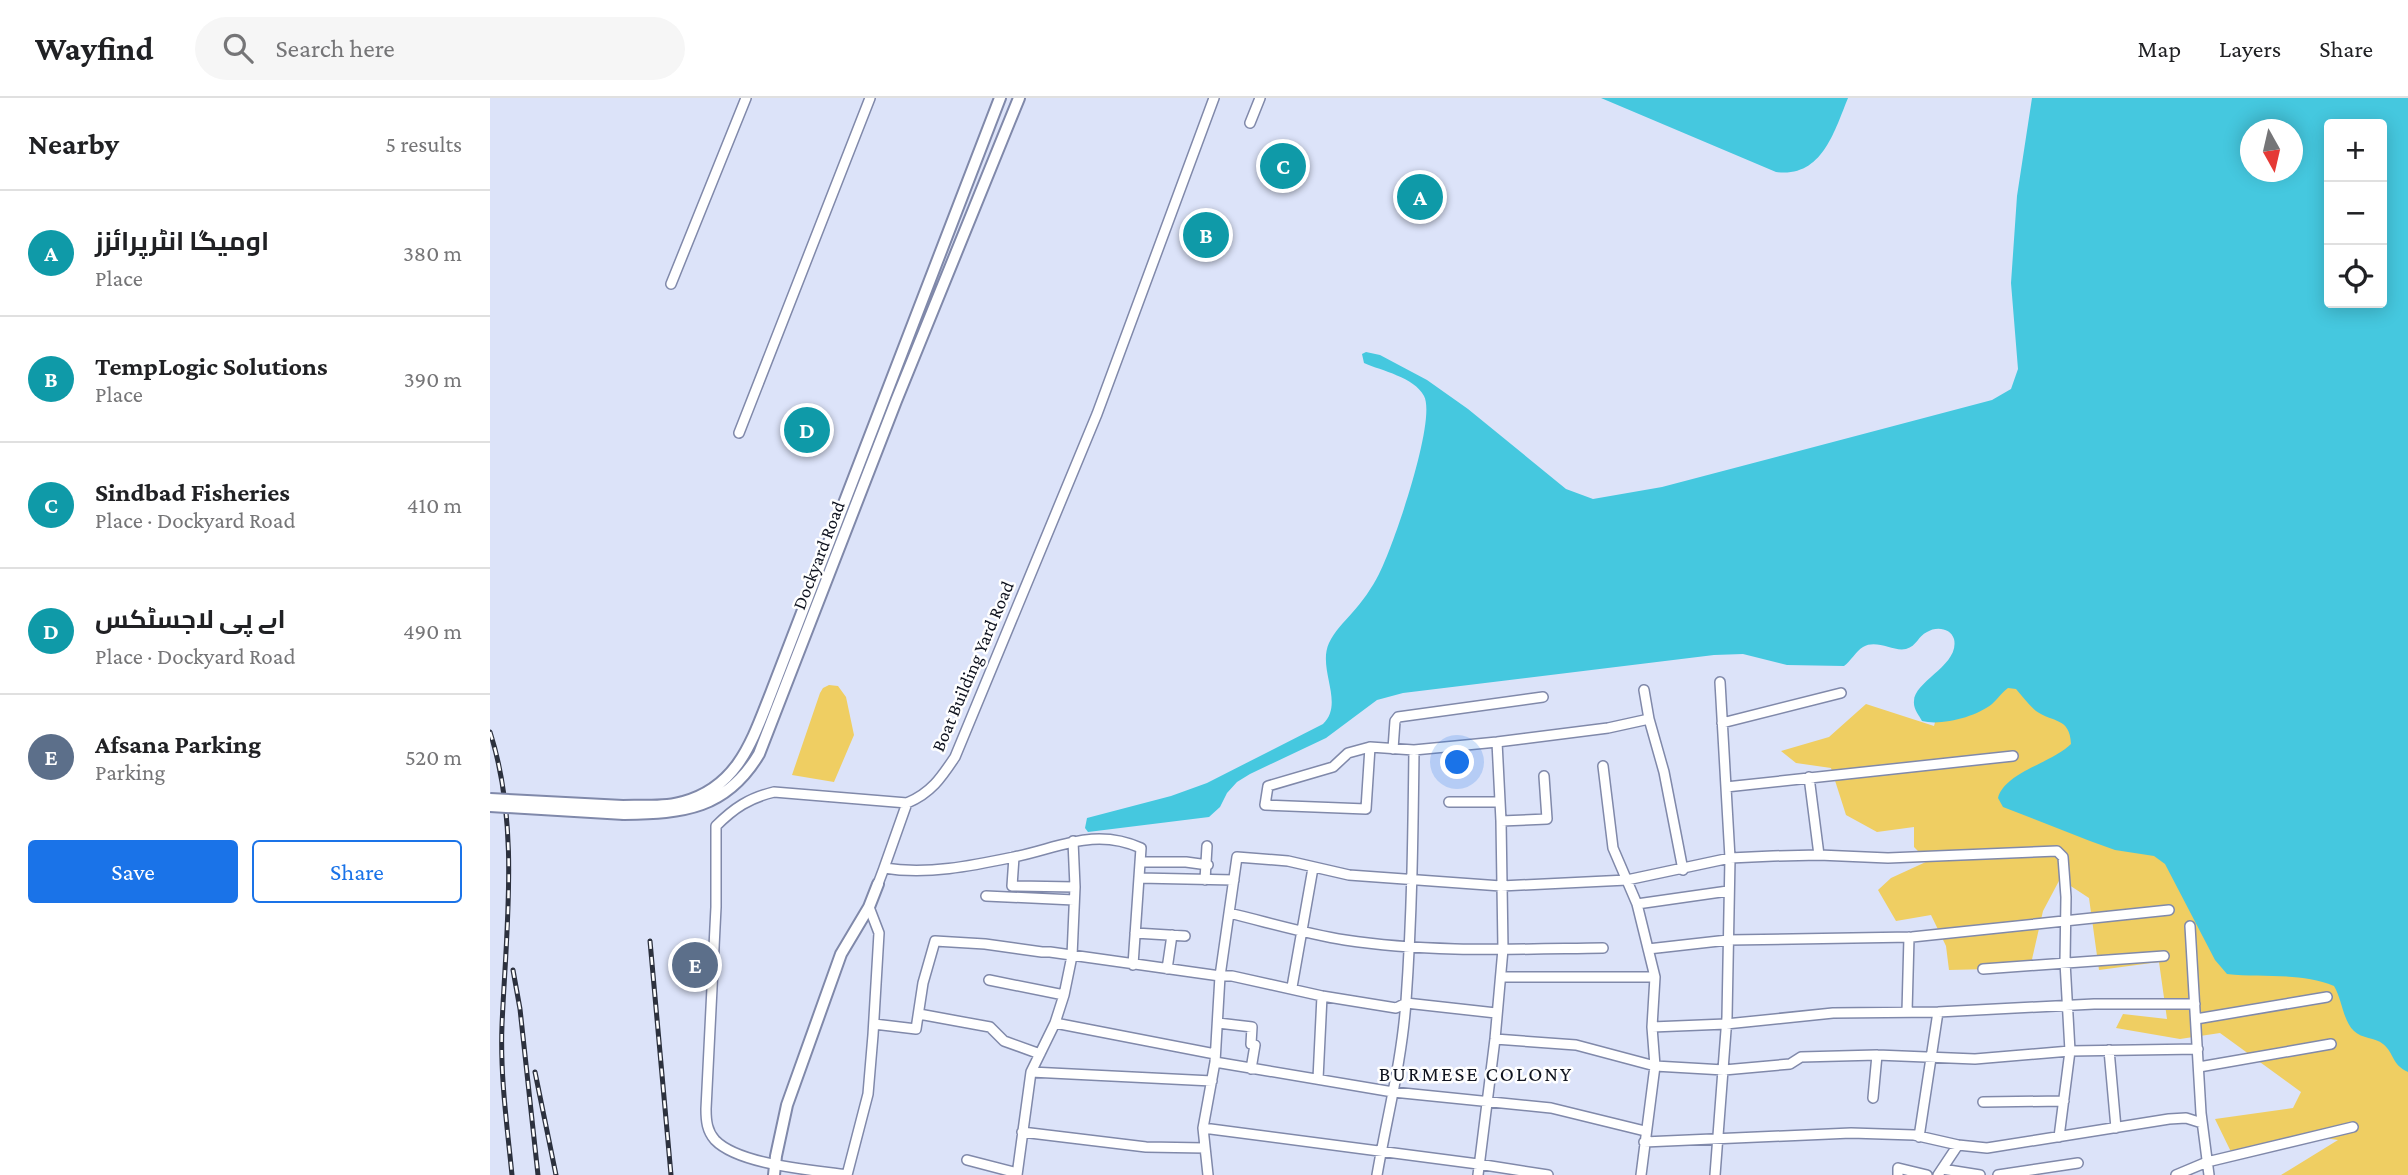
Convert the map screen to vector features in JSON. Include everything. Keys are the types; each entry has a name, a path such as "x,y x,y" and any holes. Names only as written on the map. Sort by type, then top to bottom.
{"street":[{"path":"671,284 746,98"},
{"path":"739,433 870,98"},
{"name":"Dockyard Road","path":"490,806 654,814 684,811 715,800 734,787 749,771 759,754 1000,98"},
{"name":"Dockyard Road","path":"490,799 623,806 681,803 708,793 730,776 755,733 891,399 1019,98"},
{"name":"Boat Building Yard Road","path":"907,803 922,797 939,783 955,757 1097,414 1214,98"},
{"path":"1250,122 1259,98"},
{"path":"1715,1175 1724,1070 1730,859 1720,682"},
{"path":"1644,690 1664,772 1683,870"},
{"path":"1722,723 1841,693"},
{"path":"1393,749 1395,721 1398,717 1543,698"},
{"path":"1370,747 1366,809 1265,805 1268,786 1333,767 1348,753 1370,747 1414,750 1497,742 1608,728 1649,719"},
{"path":"1478,1175 1503,949 1497,742"},
{"path":"1377,1175 1406,1003 1414,750"},
{"path":"1726,787 2013,756"},
{"path":"1603,766 1614,848 1637,904 1655,977 1652,1027 1655,1066 1641,1175"},
{"path":"1501,821 1547,819 1544,776"},
{"path":"1809,777 1819,855"},
{"path":"774,1170 787,1105 842,954 869,906 907,803 774,792 754,796 735,807 716,826 716,907 706,1121 712,1136 721,1144 774,1170 847,1175 868,1094 874,1024 879,933 869,906"},
{"path":"1449,802 1500,802"},
{"path":"884,868 926,872 1014,857 1073,841 1108,839 1126,842 1141,848 1133,965"},
{"path":"967,1160 1017,1174 1031,1072 1055,1023 1072,956 1075,887 1073,841"},
{"path":"1205,880 1208,865 1207,846"},
{"path":"1208,1175 1203,1128 1215,1058 1220,976 1237,857 1288,862 1349,875 1501,886 1627,880 1730,859 1819,855 1888,858 2057,851 2063,857 2070,1051 2059,1137"},
{"path":"1014,857 1012,886 1075,887"},
{"path":"1140,862 1208,865"},
{"path":"1292,988 1313,868"},
{"path":"1139,878 1234,880"},
{"path":"1637,904 1728,891"},
{"path":"986,896 1074,900"},
{"path":"1648,949 1728,940 1909,937 2169,910"},
{"path":"1229,913 1344,940 1408,946 1604,948"},
{"path":"2190,926 2202,1124 2208,1175"},
{"path":"1135,933 1185,936"},
{"path":"1167,969 1172,935"},
{"path":"1908,1012 1909,937"},
{"path":"874,1024 916,1030 923,984 935,941 985,944 1232,976 1322,996 1396,1008 1406,1003 1496,1013"},
{"path":"1983,969 2164,956"},
{"path":"1501,977 1655,977"},
{"path":"989,981 1064,995"},
{"path":"1318,1079 1322,996"},
{"path":"2196,1019 2327,997"},
{"path":"1652,1027 1726,1024 1833,1013 1938,1012 2068,1005 2195,1004"},
{"path":"1919,1137 1938,1012"},
{"path":"919,1014 990,1027 1004,1041 1040,1054"},
{"path":"1055,1023 1215,1058 1251,1069 1393,1091 1551,1108 1645,1131"},
{"path":"1218,1023 1252,1027 1251,1044 1255,1045 1251,1069"},
{"path":"1495,1039 1576,1045 1655,1066 1724,1070 1790,1064 1801,1057 1877,1055 1975,1059 2070,1051 2198,1049"},
{"path":"2199,1067 2331,1044"},
{"path":"2109,1050 2116,1128"},
{"path":"1873,1098 1877,1055"},
{"path":"1031,1072 1212,1081"},
{"path":"1983,1102 2064,1101"},
{"path":"1644,1142 1851,1133 1919,1137 1987,1147 2186,1118 2202,1124"},
{"path":"2176,1175 2207,1162 2353,1127"},
{"path":"1203,1128 1548,1175"},
{"path":"1022,1132 1146,1147 1205,1148"},
{"path":"1958,1144 1940,1172 1980,1175"},
{"path":"1998,1175 2078,1163"},
{"path":"1898,1175 1898,1168 1927,1175"}],"shaded area":[{"path":"2408,438 2408,1175 2281,1175 2338,1140 2304,1135 2234,1158 2215,1119 2293,1108 2301,1092 2220,1033 2180,1039 2116,1028 2123,1014 2167,1019 2159,962 2099,970 2089,898 2060,879 2043,911 2030,968 1949,970 1946,946 1931,915 1896,921 1878,890 1891,878 1928,861 1914,847 1914,827 1877,832 1846,815 1831,768 1796,763 1781,751 1829,737 1866,704 1934,726 1944,690"},
{"path":"829,685 838,686 846,697 854,735 834,782 792,775 820,693"}],"water":[{"path":"1601,98 1848,98 1831,138 1815,160 1805,168 1792,172 1776,172"},
{"path":"2032,98 2408,98 2408,1072 2399,1066 2383,1044 2357,1034 2350,1027 2334,986 2295,977 2227,974 2215,960 2165,864 2154,856 2115,850 2003,807 1998,798 2002,789 2019,774 2071,744 2068,729 2060,722 2036,711 2016,689 2008,688 1985,709 1968,716 1939,722 1922,721 1914,707 1916,694 1944,665 1954,648 1952,635 1943,629 1927,632 1906,649 1868,645 1860,649 1844,666 1787,665 1743,654 1714,655 1403,693 1377,700 1326,738 1237,782 1220,807 1209,817 1088,832 1085,828 1087,818 1171,796 1207,783 1323,724 1329,716 1332,706 1326,653 1329,643 1367,595 1385,560 1412,484 1426,409 1424,396 1419,389 1397,375 1364,363 1362,354 1366,352 1380,355 1427,380 1468,409 1566,489 1593,499 1662,487 1992,400 2011,389 2018,369 2011,283 2017,196"}],"railway":[{"path":"490,732 499,767 508,841 502,1063 512,1175"},
{"path":"650,941 671,1175"},
{"path":"513,970 520,1009 538,1175"},
{"path":"535,1072 556,1175"}],"place":[{"name":"Sindbad Fisheries","path":"1283,166"},
{"name":"اومیگا انٹرپرائزز","path":"1420,197"},
{"name":"TempLogic Solutions","path":"1206,235"},
{"name":"اے پی لاجسٹکس","path":"807,430"},
{"name":"Afsana Parking","path":"695,965"}],"district":[{"name":"BURMESE COLONY","path":"1476,1074"}]}
